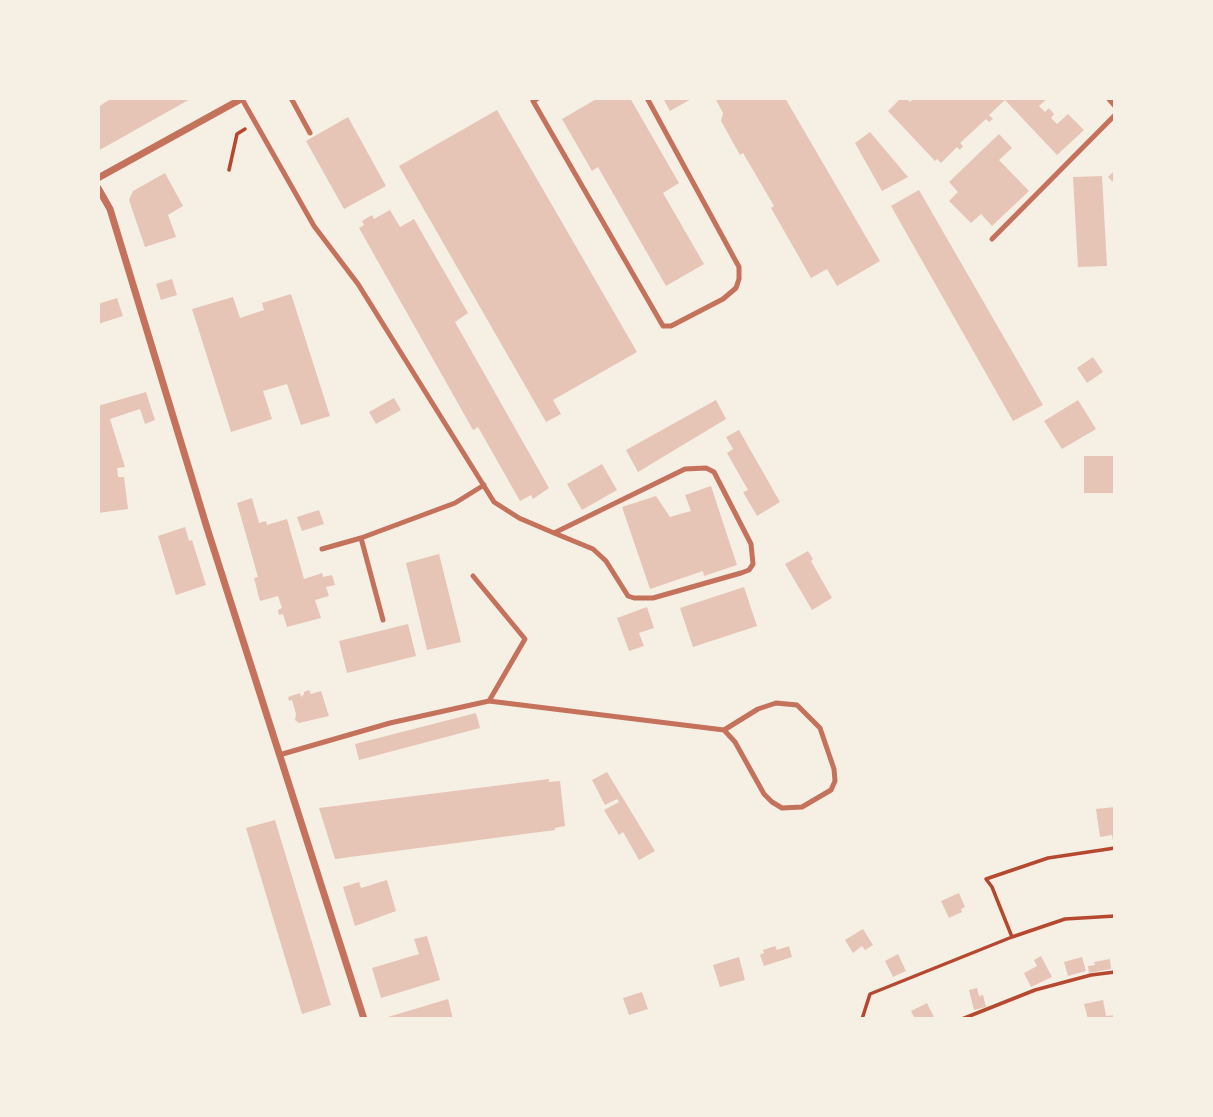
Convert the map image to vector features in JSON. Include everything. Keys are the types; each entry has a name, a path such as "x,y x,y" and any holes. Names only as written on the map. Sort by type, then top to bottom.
{"street":[{"path":"98,178 242,99"},
{"path":"98,188 110,209 279,755 364,1019"}],"lane":[{"path":"291,98 310,134"},
{"path":"538,98 533,101 663,326 677,324 723,299 736,288 739,267 647,98"},
{"path":"1108,98 1115,106"},
{"path":"242,99 314,226 358,284 494,502 519,518 554,533 593,549 606,561 628,596 634,598 653,598 728,577 749,570 753,564 751,544 714,472 706,468 685,469 554,533"},
{"path":"992,239 1115,115"},
{"path":"322,549 361,538 455,503 484,485"},
{"path":"361,538 383,620"},
{"path":"473,576 525,639 489,701"},
{"path":"279,755 390,723 489,701 724,730 758,709 776,703 797,705 820,728 834,769 835,781 831,790 802,807 782,808 764,794 735,742 724,730"}],"path":[{"path":"229,170 237,134 255,124"},
{"path":"1012,937 992,887 986,879 1048,858 1115,848"},
{"path":"862,1019 870,994 1012,937 1065,919 1115,916"},
{"path":"962,1019 1035,990 1091,975 1115,972"}],"building":[{"path":"112,98 192,98 98,151 98,107"},
{"path":"598,98 630,98 679,183 663,193 704,264 666,286 598,167 592,171 562,119"},
{"path":"663,98 693,98 670,111"},
{"path":"715,98 785,98 880,261 837,286 827,269 811,278 771,208 774,206 721,121 723,113"},
{"path":"901,98 910,102 914,98 1048,98 1039,106 1045,112 1049,108 1054,114 1051,118 1057,124 1068,114 1084,130 1057,155 1005,100 989,115 993,119 989,122 986,119 960,143 963,146 960,150 957,147 941,163 937,159 935,161 888,111"},
{"path":"497,110 637,352 553,400 561,414 546,422 399,166"},
{"path":"348,117 386,186 344,209 306,141"},
{"path":"870,132 908,177 882,191 855,143"},
{"path":"999,134 1012,148 999,160 1029,191 992,226 981,214 971,223 949,201 958,192 949,182"},
{"path":"1115,170 1115,184 1108,177"},
{"path":"165,173 183,206 168,215 176,237 145,247 129,200 133,191"},
{"path":"1102,176 1107,266 1078,267 1073,177"},
{"path":"919,190 1043,405 1013,421 891,206"},
{"path":"390,210 400,227 414,219 468,313 455,322 549,488 533,499 531,495 520,501 478,427 473,430 359,228 364,225 362,221 372,215 374,219"},
{"path":"172,279 177,295 161,300 156,284"},
{"path":"291,294 330,416 301,425 287,384 263,391 272,419 231,432 192,309 233,297 240,318 264,310 262,303"},
{"path":"117,298 123,316 98,324 98,304"},
{"path":"1093,357 1103,372 1087,383 1077,368"},
{"path":"146,392 155,420 145,424 140,409 110,419 125,467 117,468 118,477 124,477 128,509 98,513 98,406"},
{"path":"394,398 401,410 376,424 369,412"},
{"path":"716,400 726,419 638,472 626,450"},
{"path":"1078,400 1096,429 1062,449 1044,421"},
{"path":"739,430 780,502 757,516 743,492 748,490 727,453 733,449 726,437"},
{"path":"1084,456 1115,456 1115,493 1084,493"},
{"path":"602,464 617,490 582,510 567,484"},
{"path":"711,486 737,565 704,576 703,571 650,589 622,507 656,496 670,517 691,511 685,495"},
{"path":"252,498 259,523 266,521 267,525 287,519 304,579 322,573 323,577 332,575 335,585 326,587 329,596 315,600 321,618 287,627 283,614 279,615 278,610 282,608 278,596 260,601 254,578 258,577 237,503"},
{"path":"319,510 324,524 302,531 297,517"},
{"path":"185,527 189,541 192,540 206,585 176,595 158,536"},
{"path":"808,551 832,598 812,610 785,564"},
{"path":"439,554 461,642 427,650 406,563"},
{"path":"744,587 757,626 693,647 680,608"},
{"path":"647,607 654,628 639,633 644,646 629,651 617,618"},
{"path":"408,624 416,656 347,673 339,641"},
{"path":"309,690 311,694 321,691 329,716 299,723 295,720 292,700 289,701 288,697 300,693 301,697"},
{"path":"476,713 480,728 359,760 355,744"},
{"path":"607,772 655,851 639,860 623,832 619,835 604,810 619,802 617,799 605,805 592,780"},
{"path":"549,779 549,782 560,781 565,826 555,830 335,859 319,808"},
{"path":"1115,807 1113,842 1112,835 1100,837 1096,809"},
{"path":"275,820 331,1005 302,1014 246,828"},
{"path":"387,880 396,911 355,926 343,887 359,882 361,888"},
{"path":"959,893 965,907 961,909 962,912 949,918 941,901"},
{"path":"863,929 873,945 865,950 862,946 853,953 845,940"},
{"path":"427,936 440,980 381,998 372,968 419,954 414,939"},
{"path":"775,946 777,950 789,946 792,957 764,966 760,955 764,953 763,950"},
{"path":"898,954 906,971 893,977 885,961"},
{"path":"1041,956 1052,977 1031,987 1024,973 1037,966 1034,960"},
{"path":"739,957 745,980 720,987 713,965"},
{"path":"1082,957 1086,971 1068,976 1064,962"},
{"path":"1110,959 1111,969 1089,973 1088,966 1095,965 1094,962"},
{"path":"977,988 979,996 983,995 986,1007 974,1010 969,990"},
{"path":"642,992 648,1009 629,1015 623,998"},
{"path":"448,999 453,1019 388,1017"},
{"path":"1103,1000 1106,1016 1115,1015 1115,1019 1088,1019 1084,1004"},
{"path":"927,1003 935,1019 915,1019 911,1011"}]}
